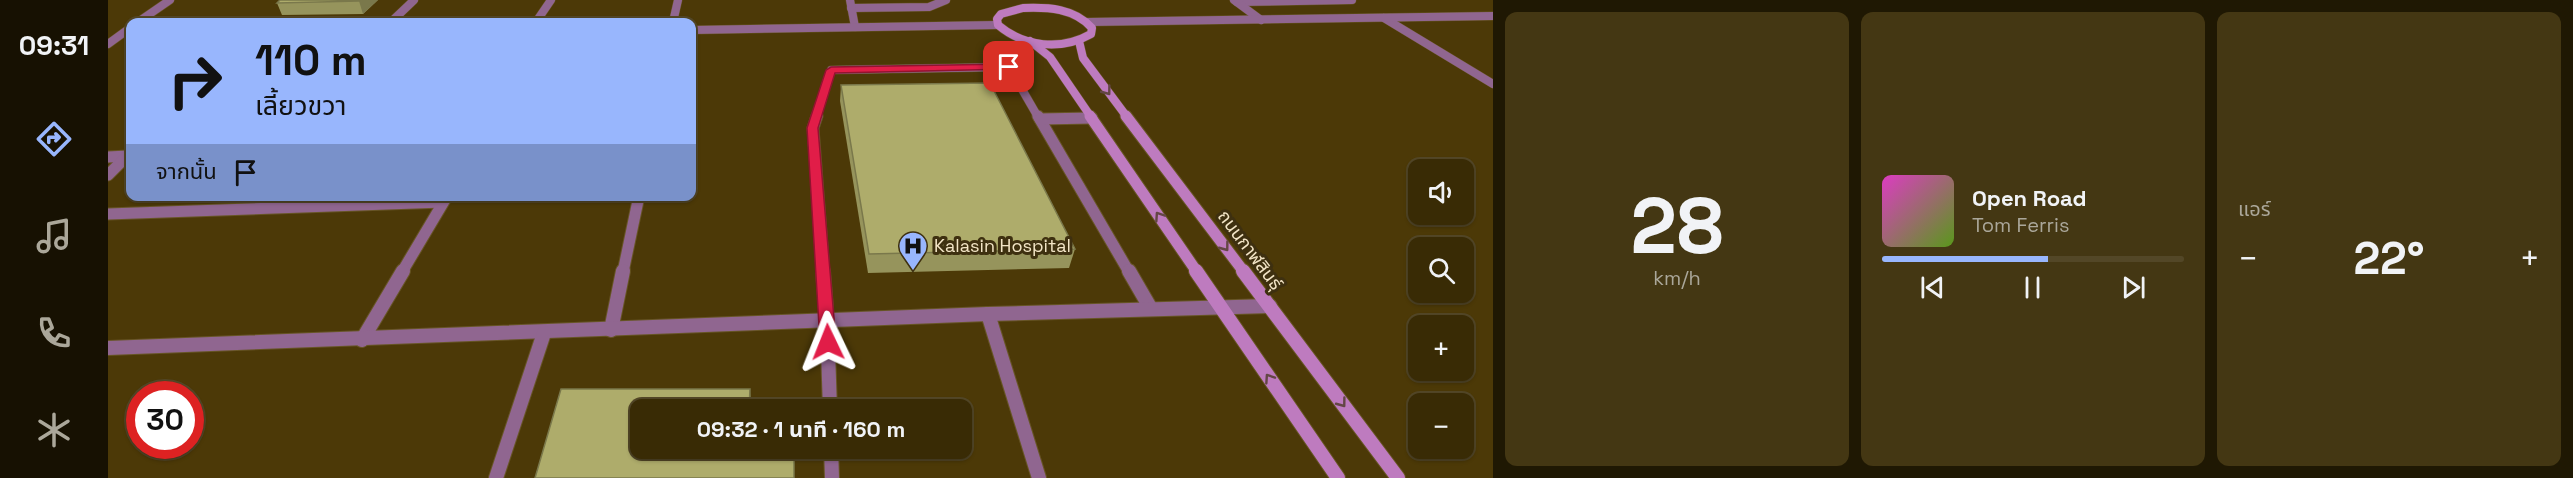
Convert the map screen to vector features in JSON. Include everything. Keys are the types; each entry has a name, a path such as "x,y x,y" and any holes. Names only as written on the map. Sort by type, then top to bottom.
{"main road":[{"path":"1038,0 1053,9"},
{"path":"1010,6 1053,9 1067,12 1088,22 1092,28 1091,34 1079,41 1060,44 1030,41 1008,33 998,25 997,19 1010,6"},
{"path":"1030,41 1050,57 1338,478"},
{"name":"ถนนกาฬสินธุ์","path":"1079,41 1083,58 1398,478"}],"street":[{"path":"144,18 170,0"},
{"path":"395,18 414,0"},
{"path":"539,18 551,0"},
{"path":"674,18 678,0"},
{"path":"855,27 851,4 929,7 946,0"},
{"path":"1236,1 1352,0"},
{"path":"1236,1 1261,20"},
{"path":"1088,22 1493,15"},
{"path":"1383,17 1493,84"},
{"path":"696,30 998,25"},
{"path":"110,41 126,31"},
{"path":"110,41 126,39"},
{"path":"830,399 827,320 813,128 831,70 1009,67 1151,309"},
{"path":"1040,119 1092,118"},
{"path":"108,157 126,155"},
{"path":"108,175 126,158"},
{"path":"108,214 400,201"},
{"path":"362,340 444,201"},
{"path":"611,330 638,201"},
{"path":"108,348 544,333 988,314 1270,306"},
{"path":"988,314 1039,478"},
{"path":"496,478 544,333"},
{"path":"831,459 832,478"}],"building":[{"path":"280,0 360,0 277,3"},
{"path":"990,83 1075,249 869,254 841,85"},
{"path":"561,389 750,389 750,399 630,399 630,459 794,459 794,478 535,478"}],"place":[{"name":"Kalasin Hospital","path":"913,272"}],"route":[{"path":"828,342 813,128 831,70 1009,67"}]}
